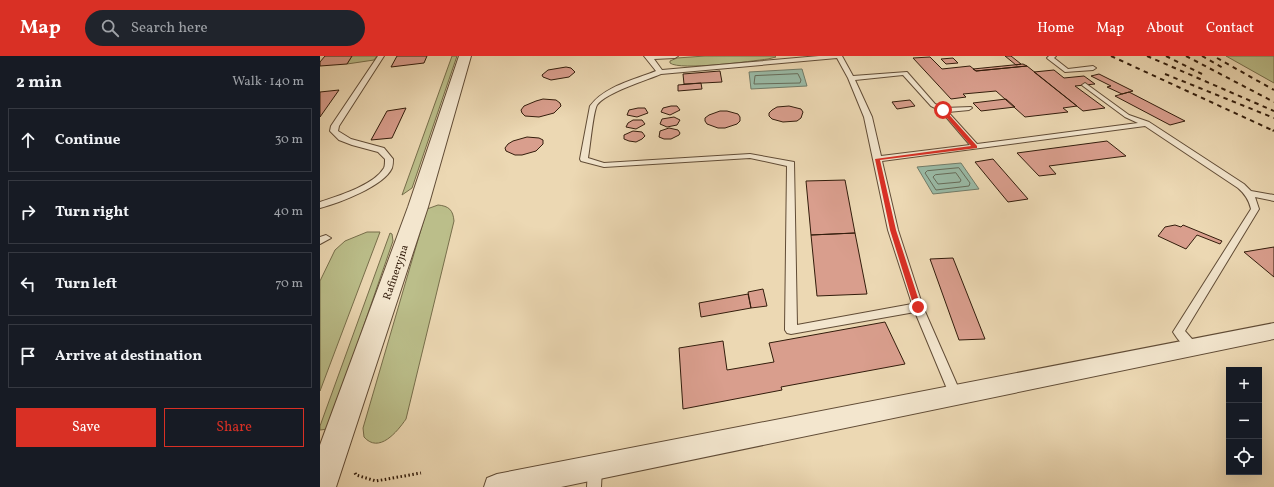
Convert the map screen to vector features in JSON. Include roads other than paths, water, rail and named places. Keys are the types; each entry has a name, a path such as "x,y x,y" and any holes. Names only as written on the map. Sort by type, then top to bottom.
{"street":[{"name":"Rafineryjna","path":"320,486 418,207 465,56"},
{"path":"497,487 595,477 956,396 1274,331"}],"lane":[{"path":"320,205 349,195 369,185 379,177 389,163 387,153 343,140 336,136 334,132 335,126 381,56"},
{"path":"649,57 675,56"},
{"path":"918,307 791,330 791,164 750,156 604,165 584,159 593,106 606,95 660,72 786,57 839,56 851,78 868,117 893,230 918,307 956,396"},
{"path":"1053,56 1050,58 1067,70 1093,68"},
{"path":"649,57 660,72"},
{"path":"851,78 905,73 932,105 943,110 975,147"},
{"path":"1085,85 1127,116 1146,124 1249,193 1274,198"},
{"path":"943,110 969,108"},
{"path":"877,159 1146,124"},
{"path":"1193,347 1179,332 1255,208 1254,202 1249,193"}],"water":[{"path":"802,69 807,86 751,89 749,72"},
{"path":"961,163 979,189 933,194 917,167"}],"railway":[{"path":"1111,56 1274,131 1273,130"},
{"path":"1147,56 1274,111"},
{"path":"1166,56 1202,74"},
{"path":"1186,56 1274,102"},
{"path":"1202,56 1225,69"},
{"path":"1217,58 1274,90"},
{"path":"1165,74 1274,118"}]}
